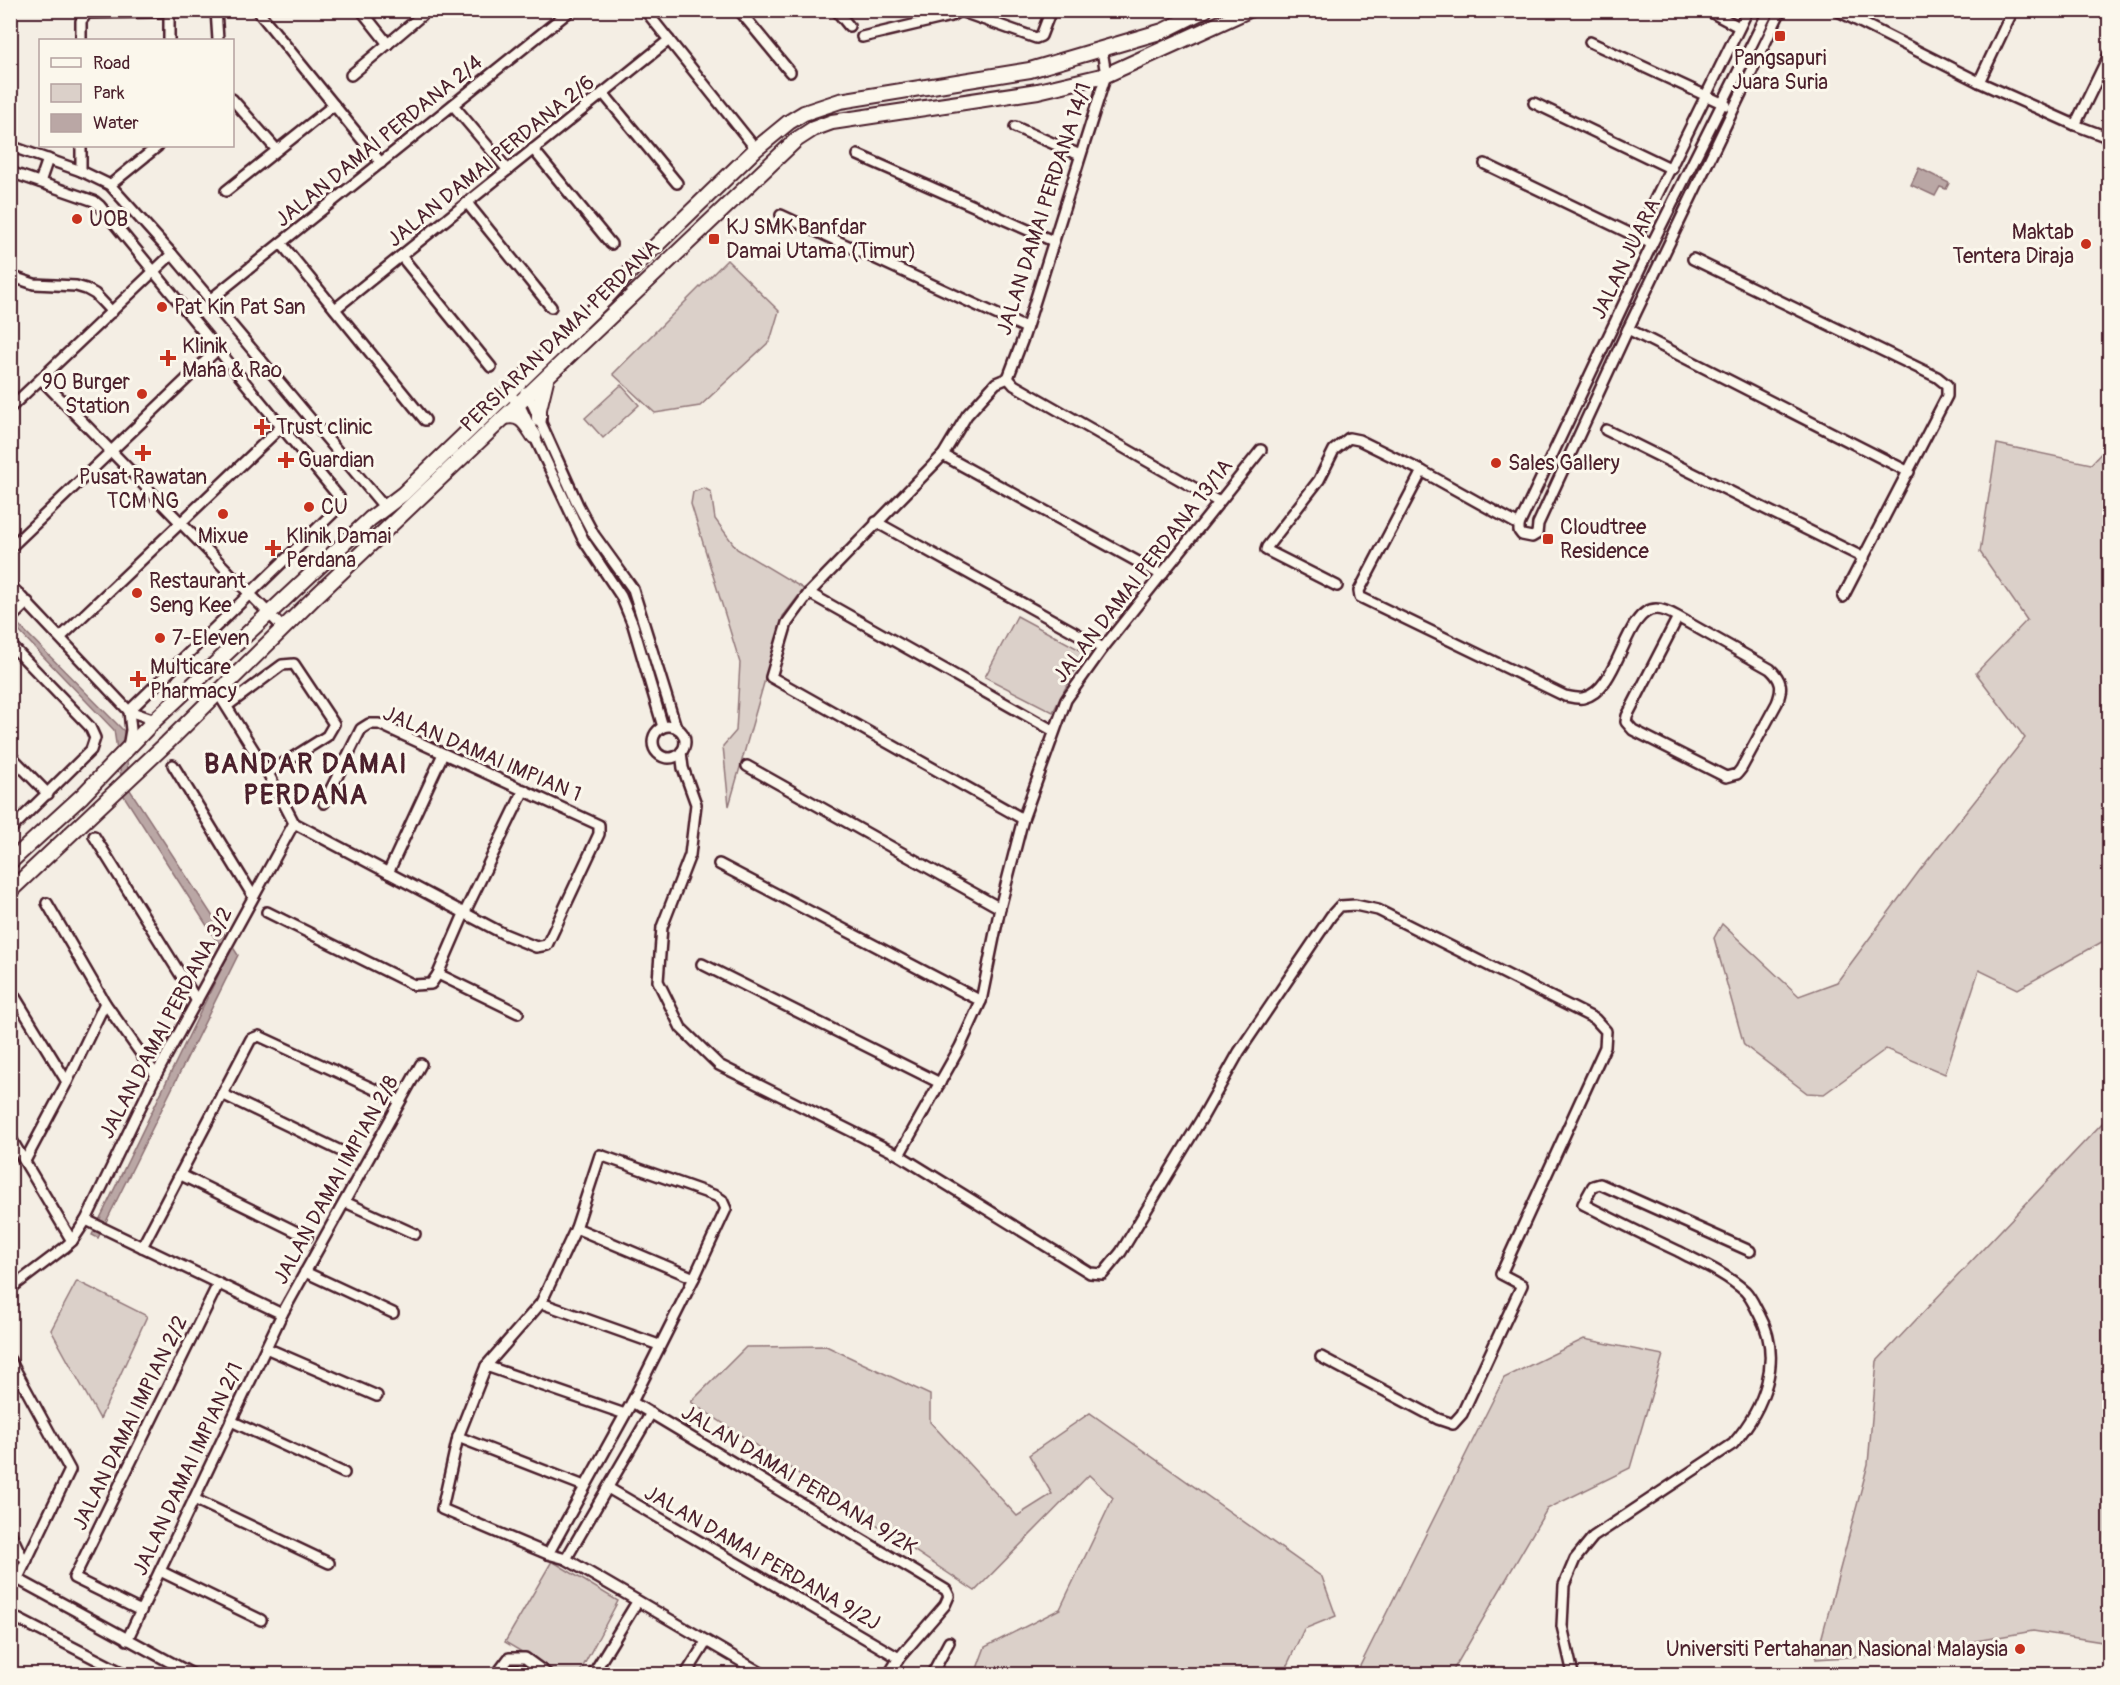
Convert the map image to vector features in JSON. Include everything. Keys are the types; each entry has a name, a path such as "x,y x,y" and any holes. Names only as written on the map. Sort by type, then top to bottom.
{"main road":[{"name":"PERSIARAN DAMAI PERDANA","path":"10,862 82,796 155,720 370,519 403,494 756,149 789,122 804,113 859,97 1030,70 1163,31 1205,10"},
{"name":"PERSIARAN DAMAI PERDANA","path":"10,891 796,140 821,126 857,118 1038,92 1106,75 1249,10"},
{"path":"857,118 868,111 868,106 859,97"},
{"name":"PERSIARAN DAMAI PERDANA","path":"370,519 381,503 504,385 528,373"},
{"path":"540,419 539,409 546,378"},
{"path":"505,417 514,415 522,418 534,436"}],"street":[{"path":"257,10 381,162"},
{"path":"361,10 388,44"},
{"path":"351,75 428,10"},
{"name":"JALAN DAMAI PERDANA 2/4","path":"211,299 571,10"},
{"path":"645,10 756,149"},
{"path":"739,10 790,72"},
{"path":"836,10 849,26"},
{"path":"862,38 951,16 958,11 1036,38 1041,36 1051,10"},
{"path":"1707,10 1740,27"},
{"path":"1638,236 1748,10"},
{"name":"JALAN JUARA","path":"1520,525 1652,244 1769,10"},
{"name":"JALAN JUARA","path":"1538,524 1628,329 1781,10"},
{"path":"1836,10 1979,82 2109,138"},
{"path":"1979,82 2013,10"},
{"path":"81,39 81,21 87,13 216,11 218,39"},
{"path":"169,13 169,39"},
{"name":"JALAN DAMAI PERDANA 2/6","path":"335,309 669,40"},
{"path":"1590,42 1733,108"},
{"name":"JALAN DAMAI PERDANA 14/1","path":"1008,378 1106,75 1102,50"},
{"path":"2075,125 2109,53"},
{"path":"603,93 676,183"},
{"path":"234,101 277,150"},
{"path":"1534,104 1672,169"},
{"path":"226,191 334,105"},
{"path":"453,105 508,170"},
{"path":"1015,127 1080,155"},
{"path":"10,146 81,171 110,185 211,299 381,503"},
{"path":"81,147 81,171"},
{"path":"110,185 157,147"},
{"path":"533,149 610,244"},
{"path":"858,155 1053,241"},
{"path":"40,182 48,159"},
{"path":"1485,164 1652,244"},
{"path":"10,172 94,201 100,206 339,497 336,510 129,711"},
{"path":"467,203 551,307"},
{"path":"781,215 1026,328"},
{"path":"282,243 425,420"},
{"path":"10,408 172,254"},
{"path":"401,256 490,367"},
{"path":"1693,259 1937,377 1947,385 1947,396 1844,597"},
{"path":"10,276 34,284 76,286 86,289 112,312"},
{"path":"1628,329 1909,472"},
{"path":"10,548 218,349"},
{"path":"1023,819 771,678 787,622 809,593 943,455 967,416 996,383 1008,378 1014,385 1219,502"},
{"path":"41,379 283,628"},
{"path":"513,388 540,419 578,505 594,535 633,590 676,727 682,732 685,740 681,752 683,768 696,804 690,855 662,927 658,981 681,1028 719,1065 899,1155 1074,1264 1090,1273 1103,1274 1121,1252 1203,1118 1239,1052 1340,906 1355,905 1378,910 1595,1019 1606,1031 1605,1047 1501,1274 1522,1285 1462,1414 1453,1424 1438,1419 1321,1357"},
{"path":"523,400 534,436 583,540 621,596 633,625 663,727"},
{"path":"61,637 281,427"},
{"path":"1606,430 1864,558"},
{"path":"1337,586 1266,550 1266,547 1319,480 1334,450 1349,438 1359,440 1422,471 1520,525 1522,535 1533,537 1539,529 1535,520 1526,519 1520,525"},
{"name":"JALAN DAMAI PERDANA 13/1A","path":"899,1155 960,1047 981,1001 1000,908 1023,819 1066,700 1103,648 1261,450"},
{"path":"943,455 1162,575"},
{"path":"1422,471 1359,591 1358,594 1362,598 1565,696 1582,699 1596,693 1608,679 1631,631 1648,610 1658,609 1678,617 1770,669 1781,684 1781,693 1777,703 1741,769 1732,777 1726,777 1633,730 1626,722 1678,617"},
{"path":"876,522 1103,648"},
{"path":"10,585 129,711 155,720"},
{"path":"809,593 1054,730"},
{"path":"10,603 19,594"},
{"path":"12,618 28,602"},
{"path":"10,644 90,727 95,738 91,750 10,830"},
{"path":"227,706 282,665 294,664 334,724 327,736 268,773"},
{"path":"218,693 268,773 294,823 464,914"},
{"path":"128,748 131,730 129,711"},
{"name":"JALAN DAMAI IMPIAN 1","path":"324,803 361,729 369,724 379,724 599,825 599,834 547,945 536,946 525,943 464,914"},
{"path":"676,727 663,727 655,733 653,743 659,754 683,768"},
{"path":"669,758 681,752"},
{"path":"388,873 443,754"},
{"path":"10,755 48,794"},
{"path":"172,765 253,896"},
{"path":"747,766 1000,908"},
{"path":"267,912 414,986 431,984 438,974 464,914 524,790"},
{"name":"JALAN DAMAI PERDANA 3/2","path":"11,1287 72,1241 91,1223 156,1075 294,823"},
{"path":"94,836 197,1001"},
{"path":"719,864 981,1001"},
{"path":"47,903 105,1003 156,1075"},
{"path":"702,964 940,1083"},
{"path":"438,974 518,1013"},
{"path":"10,989 67,1082"},
{"path":"25,1161 105,1003"},
{"path":"142,1247 251,1039 259,1036 400,1101"},
{"name":"JALAN DAMAI IMPIAN 2/8","path":"282,1314 421,1064"},
{"path":"222,1094 347,1154"},
{"path":"10,1137 72,1241"},
{"path":"549,1554 584,1486 626,1414 694,1278 726,1205 716,1196 600,1155 576,1228 541,1303 486,1366 458,1437 442,1509 549,1554 564,1559 763,1674"},
{"path":"181,1175 307,1237"},
{"path":"1573,1674 1562,1626 1564,1585 1575,1559 1593,1537 1733,1444 1747,1428 1762,1399 1770,1374 1770,1343 1761,1318 1747,1293 1725,1275 1583,1204 1593,1186 1600,1184 1750,1251"},
{"path":"345,1202 415,1234"},
{"path":"91,1223 282,1314"},
{"path":"576,1228 694,1278"},
{"path":"305,1272 393,1313"},
{"name":"JALAN DAMAI IMPIAN 2/2","path":"141,1611 74,1578 218,1284"},
{"path":"541,1303 659,1345"},
{"name":"JALAN DAMAI IMPIAN 2/1","path":"127,1640 282,1314"},
{"path":"266,1348 377,1396"},
{"path":"10,1360 70,1470 27,1560 14,1577 192,1674"},
{"path":"486,1366 626,1414"},
{"name":"JALAN DAMAI PERDANA 9/2K","path":"632,1402 946,1590 949,1596 945,1605 899,1658"},
{"path":"564,1559 651,1413"},
{"path":"231,1421 344,1473"},
{"path":"458,1437 584,1486"},
{"name":"JALAN DAMAI PERDANA 9/2J","path":"608,1488 899,1658"},
{"path":"194,1499 328,1563"},
{"path":"10,1532 21,1555 27,1560"},
{"path":"160,1571 261,1620"},
{"path":"593,1674 637,1602"},
{"path":"10,1615 125,1674"},
{"path":"686,1674 706,1642"},
{"path":"932,1674 949,1642"},
{"path":"497,1674 509,1658 525,1658 547,1674"},
{"path":"889,1674 899,1658"}],"green space":[{"path":"727,260 779,311 770,341 700,406 655,413 613,374"},
{"path":"621,385 639,405 603,438 585,418"},
{"path":"1997,444 2091,464 2109,445 2109,938 2018,989 1979,970 1945,1074 1886,1049 1824,1094 1807,1093 1744,1045 1714,938 1722,924 1799,996 1837,982 1920,870 2025,738 1976,673 2027,620 1980,552"},
{"path":"704,488 711,492 715,519 737,549 804,589 783,616 729,806 723,746 736,731 740,663 691,504 693,492"},
{"path":"1017,616 1084,652 1053,712 985,677"},
{"path":"2109,1116 2109,1643 2033,1631 1901,1654 1816,1659 1868,1464 1877,1361"},
{"path":"77,1281 147,1316 100,1419 51,1330"},
{"path":"1584,1339 1663,1355 1630,1468 1547,1509 1451,1674 1356,1674 1504,1378"},
{"path":"826,1346 930,1395 930,1422 1017,1516 1052,1494 1029,1455 1090,1413 1322,1577 1336,1616 1304,1629 1283,1674 975,1674 985,1647 1060,1609 1113,1498 1089,1475 975,1591 691,1402 746,1347"},
{"path":"552,1561 618,1601 579,1674 559,1674 505,1642"}],"water":[{"path":"1919,168 1949,183 1946,189 1940,187 1935,196 1911,185"},
{"path":"10,616 124,731 130,790 238,955 98,1238 92,1235 227,957 124,796 114,730 11,623"}],"place":[{"name":"Pangsapuri Juara Suria","path":"1780,36"},
{"name":"UOB","path":"77,219"},
{"name":"KJ SMK Banfdar Damai Utama (Timur)","path":"714,239"},
{"name":"Maktab Tentera Diraja","path":"2086,244"},
{"name":"Pat Kin Pat San","path":"162,307"},
{"name":"Klinik Maha & Rao","path":"168,358"},
{"name":"90 Burger Station","path":"142,394"},
{"name":"Trust clinic","path":"262,427"},
{"name":"Pusat Rawatan TCM NG","path":"143,453"},
{"name":"Guardian","path":"286,460"},
{"name":"Sales Gallery","path":"1496,463"},
{"name":"CU","path":"309,507"},
{"name":"Mixue","path":"223,514"},
{"name":"Cloudtree Residence","path":"1548,539"},
{"name":"Klinik Damai Perdana","path":"273,548"},
{"name":"Restaurant Seng Kee","path":"137,593"},
{"name":"7-Eleven","path":"160,638"},
{"name":"Multicare Pharmacy","path":"138,679"},
{"name":"Universiti Pertahanan Nasional Malaysia","path":"2020,1649"}],"district":[{"name":"BANDAR DAMAI PERDANA","path":"306,780"}]}
